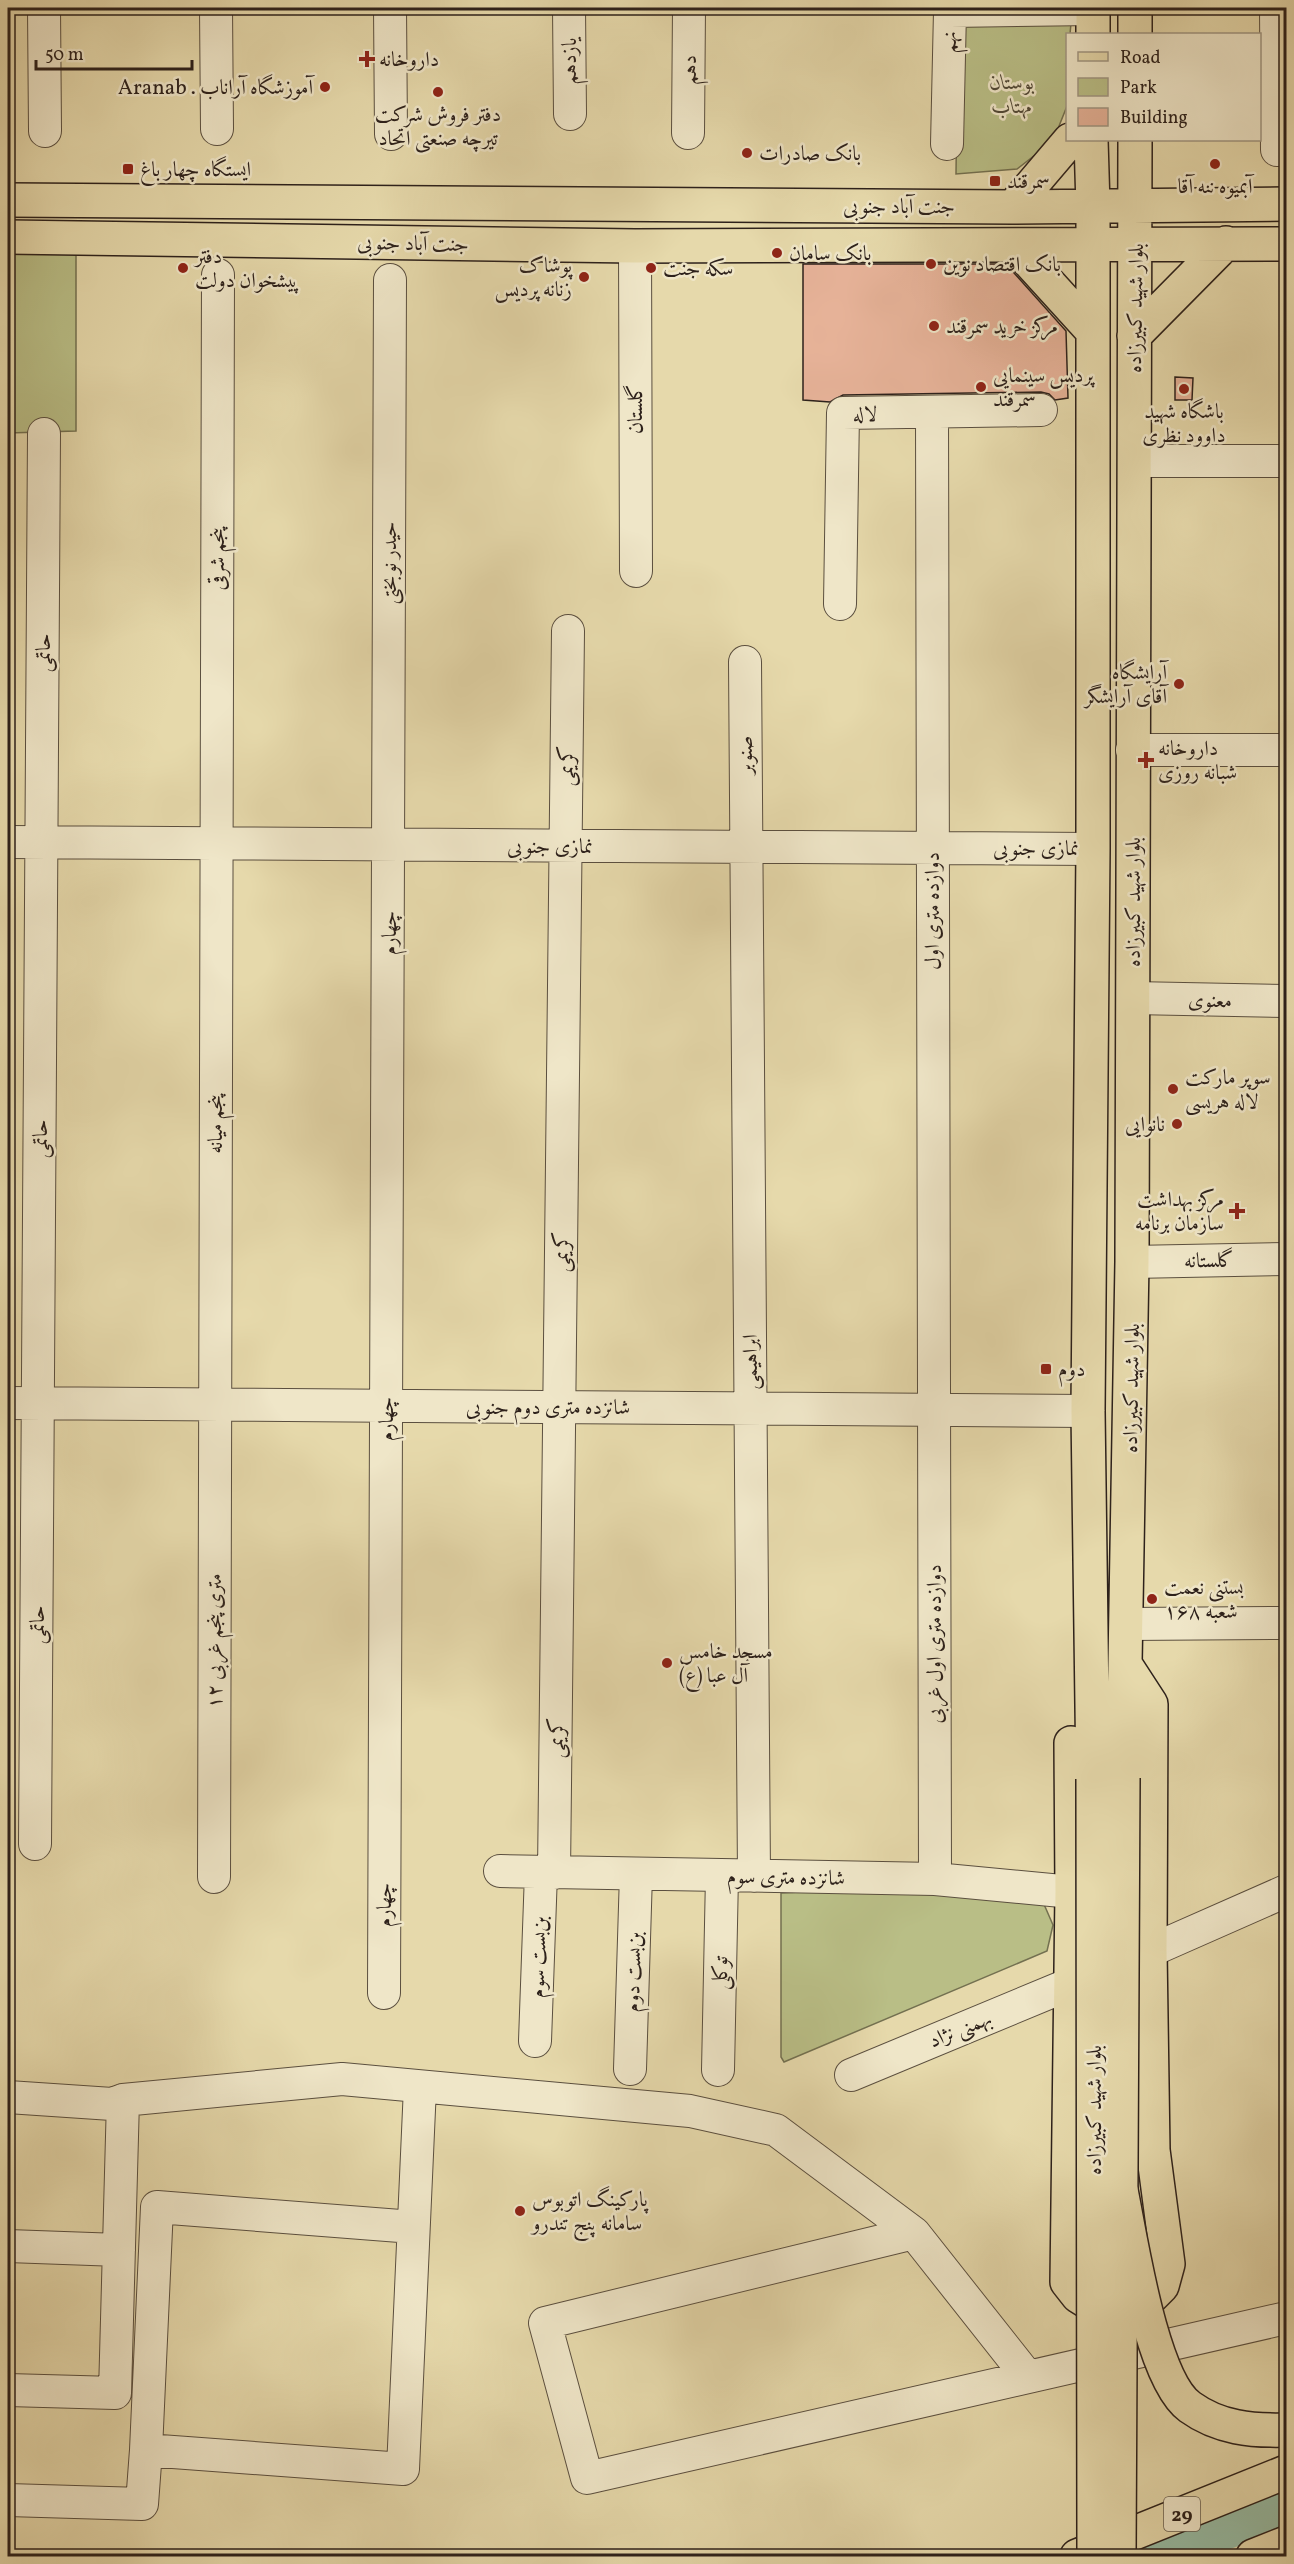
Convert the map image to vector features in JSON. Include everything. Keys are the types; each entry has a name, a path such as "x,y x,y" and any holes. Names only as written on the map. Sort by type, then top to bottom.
{"main road":[{"path":"1135,8 1135,33"},
{"path":"1013,207 1069,141"},
{"name":"بلوار شهید کبیرزاده","path":"1091,141 1093,849 1088,1411 1090,1663 1108,1779 1121,2190 1119,2556"},
{"name":"بلوار شهید کبیرزاده","path":"1094,2556 1108,1779 1125,1664 1128,1624 1132,1262 1135,141"},
{"name":"جنت آباد جنوبی","path":"8,200 1013,207 1287,204"},
{"name":"جنت آباد جنوبی","path":"8,237 634,246 1287,244"},
{"path":"1134,336 1226,243"},
{"path":"1014,245 1093,332"},
{"name":"بلوار شهید کبیرزاده","path":"1090,1663 1071,1717 1072,1892 1067,2282 1078,2296 1094,2306 1113,2310 1131,2308 1148,2300 1162,2286 1168,2264 1154,2150 1150,1951"},
{"path":"1125,1664 1151,1704 1150,1951"},
{"path":"1121,2190 1151,2330 1165,2373 1188,2406 1221,2424 1257,2430 1287,2430"},
{"name":"29","path":"1077,2556 1287,2472"}],"street":[{"path":"44,8 45,131"},
{"path":"216,8 217,129"},
{"path":"390,8 391,134"},
{"name":"یازدهم","path":"569,8 570,114"},
{"name":"دهم","path":"688,134 689,8"},
{"path":"1276,8 1277,150"},
{"name":"نهم","path":"947,144 950,11 1093,17"},
{"name":"گلستان","path":"634,246 636,571"},
{"name":"پنجم شرقی","path":"216,844 218,274"},
{"name":"حیدر نوبختی","path":"389,845 390,280"},
{"name":"لاله","path":"840,604 843,413 1041,410"},
{"name":"دوازده متری اول","path":"932,412 933,1409"},
{"name":"حاتمی","path":"35,1844 44,434"},
{"path":"1134,461 1287,462"},
{"name":"کریمی","path":"547,1873 559,1407 568,632"},
{"name":"صنوبر","path":"745,662 746,847"},
{"path":"1132,750 1287,750"},
{"name":"نمازی جنوبی","path":"8,842 1093,849"},
{"name":"پنجم میانه","path":"215,1404 216,844"},
{"name":"چهارم","path":"384,1993 389,845"},
{"name":"ابراهیمی","path":"746,847 754,1876"},
{"name":"معنوی","path":"1133,998 1287,1001"},
{"name":"گلستانه","path":"1132,1262 1287,1258"},
{"name":"شانزده متری دوم جنوبی","path":"8,1402 1088,1411"},
{"name":"۱۲ متری پنجم غربی","path":"214,1877 215,1404"},
{"name":"دوازده متری اول غربی","path":"933,1409 935,1879"},
{"path":"1128,1624 1287,1623"},
{"name":"شانزده متری سوم","path":"500,1871 935,1879 1072,1892"},
{"name":"بن‌بست سوم","path":"535,2042 547,1873"},
{"name":"بن‌بست دوم","path":"630,2069 636,1874"},
{"name":"توکلی","path":"718,2070 722,1876"},
{"path":"1150,1951 1287,1891"},
{"name":"بهمنی نژاد","path":"850,2074 1070,1984"},
{"path":"8,2097 112,2104 123,2100 342,2079 690,2111 776,2130 914,2233 1027,2376"},
{"path":"146,2450 403,2469 420,2086"},
{"path":"8,2390 116,2393 123,2100"},
{"path":"8,2500 142,2504 157,2207 413,2227"},
{"path":"914,2233 545,2323 587,2478 1287,2318"},
{"path":"8,2246 119,2250"},
{"path":"1079,2365 1175,2332 1287,2298"}],"green space":[{"name":"بوستان مهتاب","path":"958,22 1071,23 1070,33 1066,33 1066,108 1053,141 1017,169 956,174"},
{"path":"76,251 76,431 8,433 8,252"},
{"path":"859,1889 1043,1902 1053,1925 1047,1951 784,2062 781,2057 781,1893"}],"building":[{"name":"مرکز خرید سمرقند","path":"803,264 1006,264 1066,331 1068,398 1055,400 1049,394 1041,392 843,395 830,402 803,400"},
{"path":"1175,377 1193,378 1192,400 1175,400"}],"waterway":[{"path":"1157,2556 1286,2508"}],"place":[{"name":"داروخانه","path":"367,59"},
{"name":"Aranab . آموزشگاه آراناب","path":"325,87"},
{"name":"دفتر فروش شرکت تیرچه صنعتی اتحاد","path":"438,92"},
{"name":"بانک صادرات","path":"747,153"},
{"name":"آبمیوه ننه آقا","path":"1215,164"},
{"name":"ایستگاه چهار باغ","path":"128,169"},
{"name":"سمرقند","path":"995,181"},
{"name":"بانک سامان","path":"777,253"},
{"name":"بانک اقتصاد نوین","path":"931,264"},
{"name":"دفتر پیشخوان دولت","path":"183,268"},
{"name":"سکه جنت","path":"651,268"},
{"name":"پوشاک زنانه پردیس","path":"584,277"},
{"name":"مرکز خرید سمرقند","path":"934,326"},
{"name":"پردیس سینمایی سمرقند","path":"981,387"},
{"name":"باشگاه شهید داوود نظری","path":"1184,389"},
{"name":"آرایشگاه آقای آرایشگر","path":"1179,684"},
{"name":"داروخانه شبانه روزی","path":"1146,760"},
{"name":"سوپر مارکت لاله هریسی","path":"1173,1089"},
{"name":"نانوایی","path":"1177,1124"},
{"name":"مرکز بهداشت سازمان برنامه","path":"1237,1211"},
{"name":"دوم","path":"1046,1369"},
{"name":"بستنی نعمت شعبه ۱۶۸","path":"1152,1599"},
{"name":"مسجد خامس آل عبا (ع)","path":"667,1663"},
{"name":"پارکینگ اتوبوس سامانه پنج تندرو","path":"520,2211"}]}
